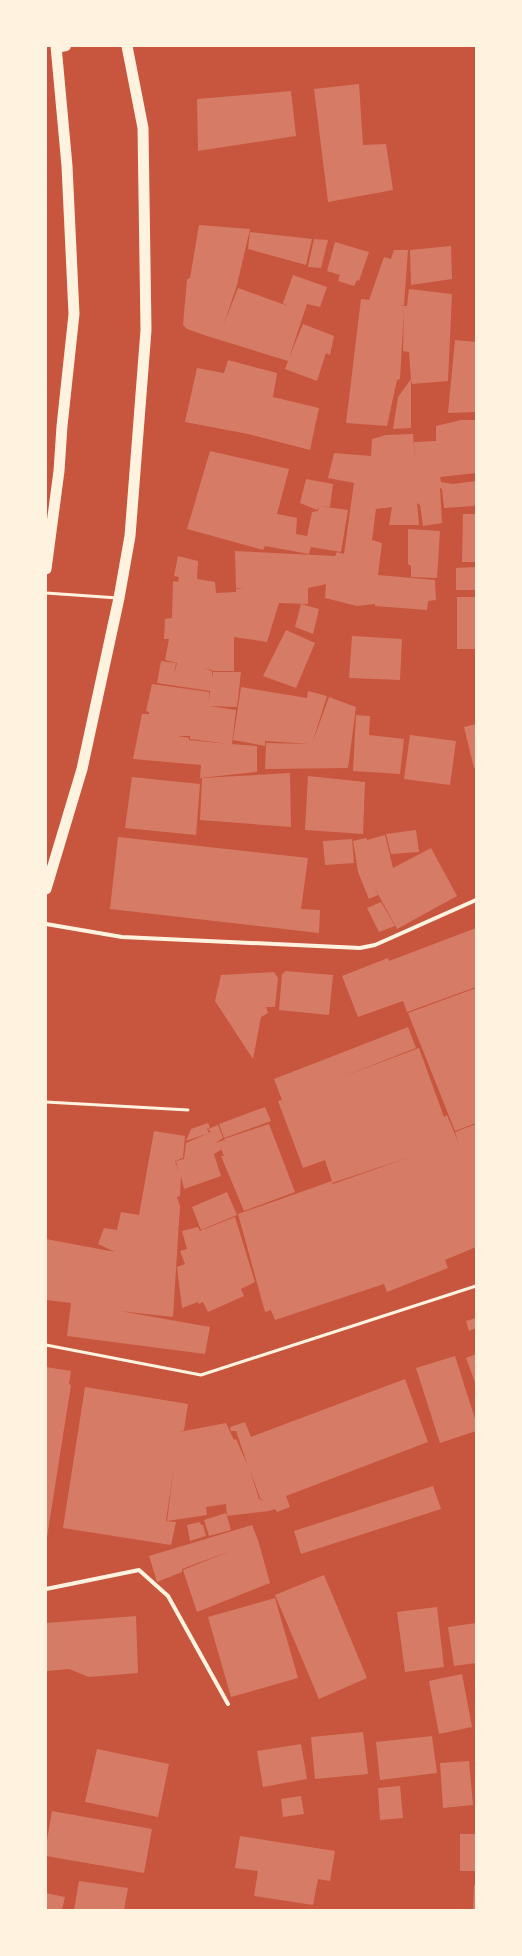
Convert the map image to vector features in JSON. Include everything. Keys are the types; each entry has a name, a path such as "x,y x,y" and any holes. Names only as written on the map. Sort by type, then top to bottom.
{"highway":[{"path":"46,569 59,471 62,426 74,314 67,166 57,46"},
{"path":"46,889 82,769 119,598 130,536 146,330 143,128 127,46"}],"street":[{"path":"46,924 122,937 360,948 375,945 476,900"},
{"path":"46,1589 139,1570 168,1596 228,1704"}],"lane":[{"path":"46,592 119,598"},
{"path":"46,1102 188,1110"},
{"path":"46,1345 201,1375 476,1286"}],"building":[{"path":"359,84 363,145 386,144 393,190 328,202 314,89"},
{"path":"291,91 296,136 198,151 197,99"},
{"path":"199,225 250,229 237,285 224,324 238,288 288,306 283,303 293,275 327,287 320,307 307,304 289,358 303,324 334,336 330,355 326,353 317,381 285,369 288,361 207,336 187,329 183,325 187,279 190,278"},
{"path":"250,232 312,239 306,265 248,249"},
{"path":"314,239 328,240 321,268 308,267"},
{"path":"335,242 369,252 359,281 357,280 354,286 338,281 340,275 327,271"},
{"path":"451,246 452,279 411,285 410,250"},
{"path":"394,250 408,250 404,305 399,305 407,306 409,289 452,294 448,381 412,384 411,380 411,428 393,429 398,397 411,379 409,352 403,351 404,309 400,379 397,380 387,426 346,423 361,299 369,300 384,257 391,259"},
{"path":"455,340 476,342 476,412 448,413"},
{"path":"228,360 277,373 273,397 319,408 310,450 248,434 185,422 197,368 224,373"},
{"path":"461,420 476,420 476,473 440,477 441,482 453,484 476,481 476,502 474,506 444,508 442,489 440,488 442,523 423,526 420,505 417,503 419,525 389,525 392,507 376,509 372,540 382,543 378,575 435,580 436,600 428,601 427,610 375,606 375,604 357,606 325,598 326,584 308,588 308,604 279,603 267,642 234,637 234,671 213,671 204,668 212,671 212,678 213,672 241,672 237,707 209,706 236,710 232,744 257,746 257,772 200,778 201,765 133,759 142,714 149,714 149,712 146,711 152,684 209,692 209,701 210,691 157,683 161,661 176,663 174,675 177,663 165,660 169,639 164,639 165,619 172,618 173,581 178,582 179,577 174,576 178,556 198,561 197,579 215,582 216,593 236,592 236,589 244,589 236,588 235,551 335,556 337,552 344,554 354,483 328,478 334,453 371,456 372,439 386,435 413,434 415,461 414,442 436,441 436,426","holes":["178,736 190,736 190,739 230,744 189,740 189,738"]},
{"path":"210,451 289,469 277,514 297,518 296,534 307,536 312,512 318,511 319,507 317,510 300,503 306,479 333,484 330,507 318,506 348,510 341,552 311,547 309,554 265,546 263,550 187,529"},
{"path":"463,514 476,514 476,562 462,562"},
{"path":"408,529 440,531 437,578 411,577 411,566 408,564"},
{"path":"476,567 476,590 456,590 456,568"},
{"path":"457,597 476,597 476,649 457,649"},
{"path":"301,604 319,609 313,634 295,627"},
{"path":"286,630 315,643 296,688 263,676"},
{"path":"352,636 402,639 400,680 349,678"},
{"path":"241,687 307,698 308,691 327,696 312,744 329,697 356,707 348,768 265,769 266,743 310,744 265,741 265,746 233,740"},
{"path":"356,715 370,716 369,735 404,739 400,774 353,771"},
{"path":"476,724 476,768 474,768 464,727"},
{"path":"410,735 456,741 450,785 404,779"},
{"path":"290,773 291,827 200,820 202,778"},
{"path":"308,776 365,782 363,834 305,830"},
{"path":"132,777 200,784 196,835 125,828"},
{"path":"416,830 419,852 391,854 386,834"},
{"path":"385,835 393,868 431,848 457,896 397,929 373,885 378,895 369,899 358,872 353,841 366,838 367,840"},
{"path":"118,837 308,858 301,909 320,910 319,933 110,909"},
{"path":"352,839 354,863 325,865 323,841"},
{"path":"381,902 395,926 379,932 367,908"},
{"path":"476,928 476,987 407,1012 403,1001 358,1017 342,976 388,958 389,961"},
{"path":"285,971 333,975 329,1015 279,1010 282,974"},
{"path":"274,972 278,978 275,1007 266,1007 268,1013 261,1017 253,1059 215,1001 221,975"},
{"path":"476,988 476,1123 455,1131 408,1013"},
{"path":"408,1027 416,1048 339,1078 419,1048 444,1117 447,1115 459,1144 455,1132 476,1124 476,1247 445,1260 448,1268 387,1292 384,1284 275,1320 271,1310 265,1312 238,1214 332,1181 325,1160 303,1168 278,1101 282,1100 274,1079","holes":["416,1155 333,1184 332,1183"]},
{"path":"265,1107 271,1121 224,1138 219,1124"},
{"path":"208,1123 210,1127 207,1129 209,1133 186,1141 191,1129"},
{"path":"269,1124 295,1192 244,1211 221,1156 224,1156 220,1146 221,1150 214,1154 221,1176 184,1189 181,1176 180,1196 177,1197 180,1206 173,1317 120,1311 210,1327 205,1354 67,1336 71,1303 46,1300 46,1239 115,1252 98,1244 104,1228 117,1230 121,1212 139,1215 154,1131 185,1136 183,1158 175,1161 179,1172 176,1161 184,1159 186,1143 211,1132 208,1129 218,1125 223,1138 215,1143 224,1140 225,1142 224,1139"},
{"path":"227,1192 237,1215 201,1230 192,1207"},
{"path":"235,1217 255,1282 241,1289 244,1296 208,1312 203,1302 199,1304 198,1302 182,1308 177,1267 185,1264 180,1251 187,1249 182,1231 198,1227 200,1231"},
{"path":"476,1318 476,1328 469,1331 466,1321"},
{"path":"476,1354 476,1385 466,1358"},
{"path":"455,1356 476,1422 476,1431 440,1443 416,1368"},
{"path":"46,1367 71,1371 69,1384 71,1385 47,1537"},
{"path":"405,1379 428,1442 286,1496 290,1507 277,1512 275,1509 227,1516 226,1504 206,1507 207,1515 167,1521 174,1466 166,1521 164,1521 176,1522 171,1545 63,1528 85,1387 188,1404 184,1430 179,1432 226,1423 234,1440 236,1439 248,1466 236,1431 231,1431 230,1427 245,1422 251,1437","holes":["249,1467 260,1498 264,1501 259,1499"]},
{"path":"433,1486 441,1509 301,1554 294,1531"},
{"path":"226,1513 231,1530 209,1536 204,1520"},
{"path":"200,1522 201,1525 203,1525 206,1536 190,1541 187,1525"},
{"path":"252,1525 258,1540 270,1583 197,1612 183,1570 233,1550 182,1569 182,1572 157,1582 149,1556"},
{"path":"324,1575 367,1678 319,1699 275,1595"},
{"path":"275,1598 298,1678 231,1697 208,1617"},
{"path":"437,1607 444,1667 405,1672 397,1612"},
{"path":"136,1616 138,1673 89,1677 69,1669 46,1671 46,1623"},
{"path":"476,1623 476,1663 454,1666 448,1627"},
{"path":"462,1674 472,1727 439,1734 429,1681"},
{"path":"363,1732 368,1774 315,1779 311,1737"},
{"path":"432,1736 437,1773 380,1780 376,1742"},
{"path":"301,1744 307,1779 263,1787 257,1751"},
{"path":"97,1749 169,1764 158,1817 85,1802"},
{"path":"469,1761 473,1805 443,1808 440,1763"},
{"path":"400,1786 403,1818 380,1820 378,1788"},
{"path":"301,1796 304,1814 283,1817 281,1799"},
{"path":"52,1811 152,1829 144,1873 46,1856 46,1846"},
{"path":"460,1834 476,1834 476,1871 460,1871"},
{"path":"240,1836 335,1851 330,1881 318,1879 313,1905 254,1896 258,1871 235,1868"},
{"path":"79,1881 128,1888 124,1910 74,1910"},
{"path":"474,1885 476,1885 476,1910 473,1910"},
{"path":"46,1893 65,1897 62,1910 46,1910"}]}
